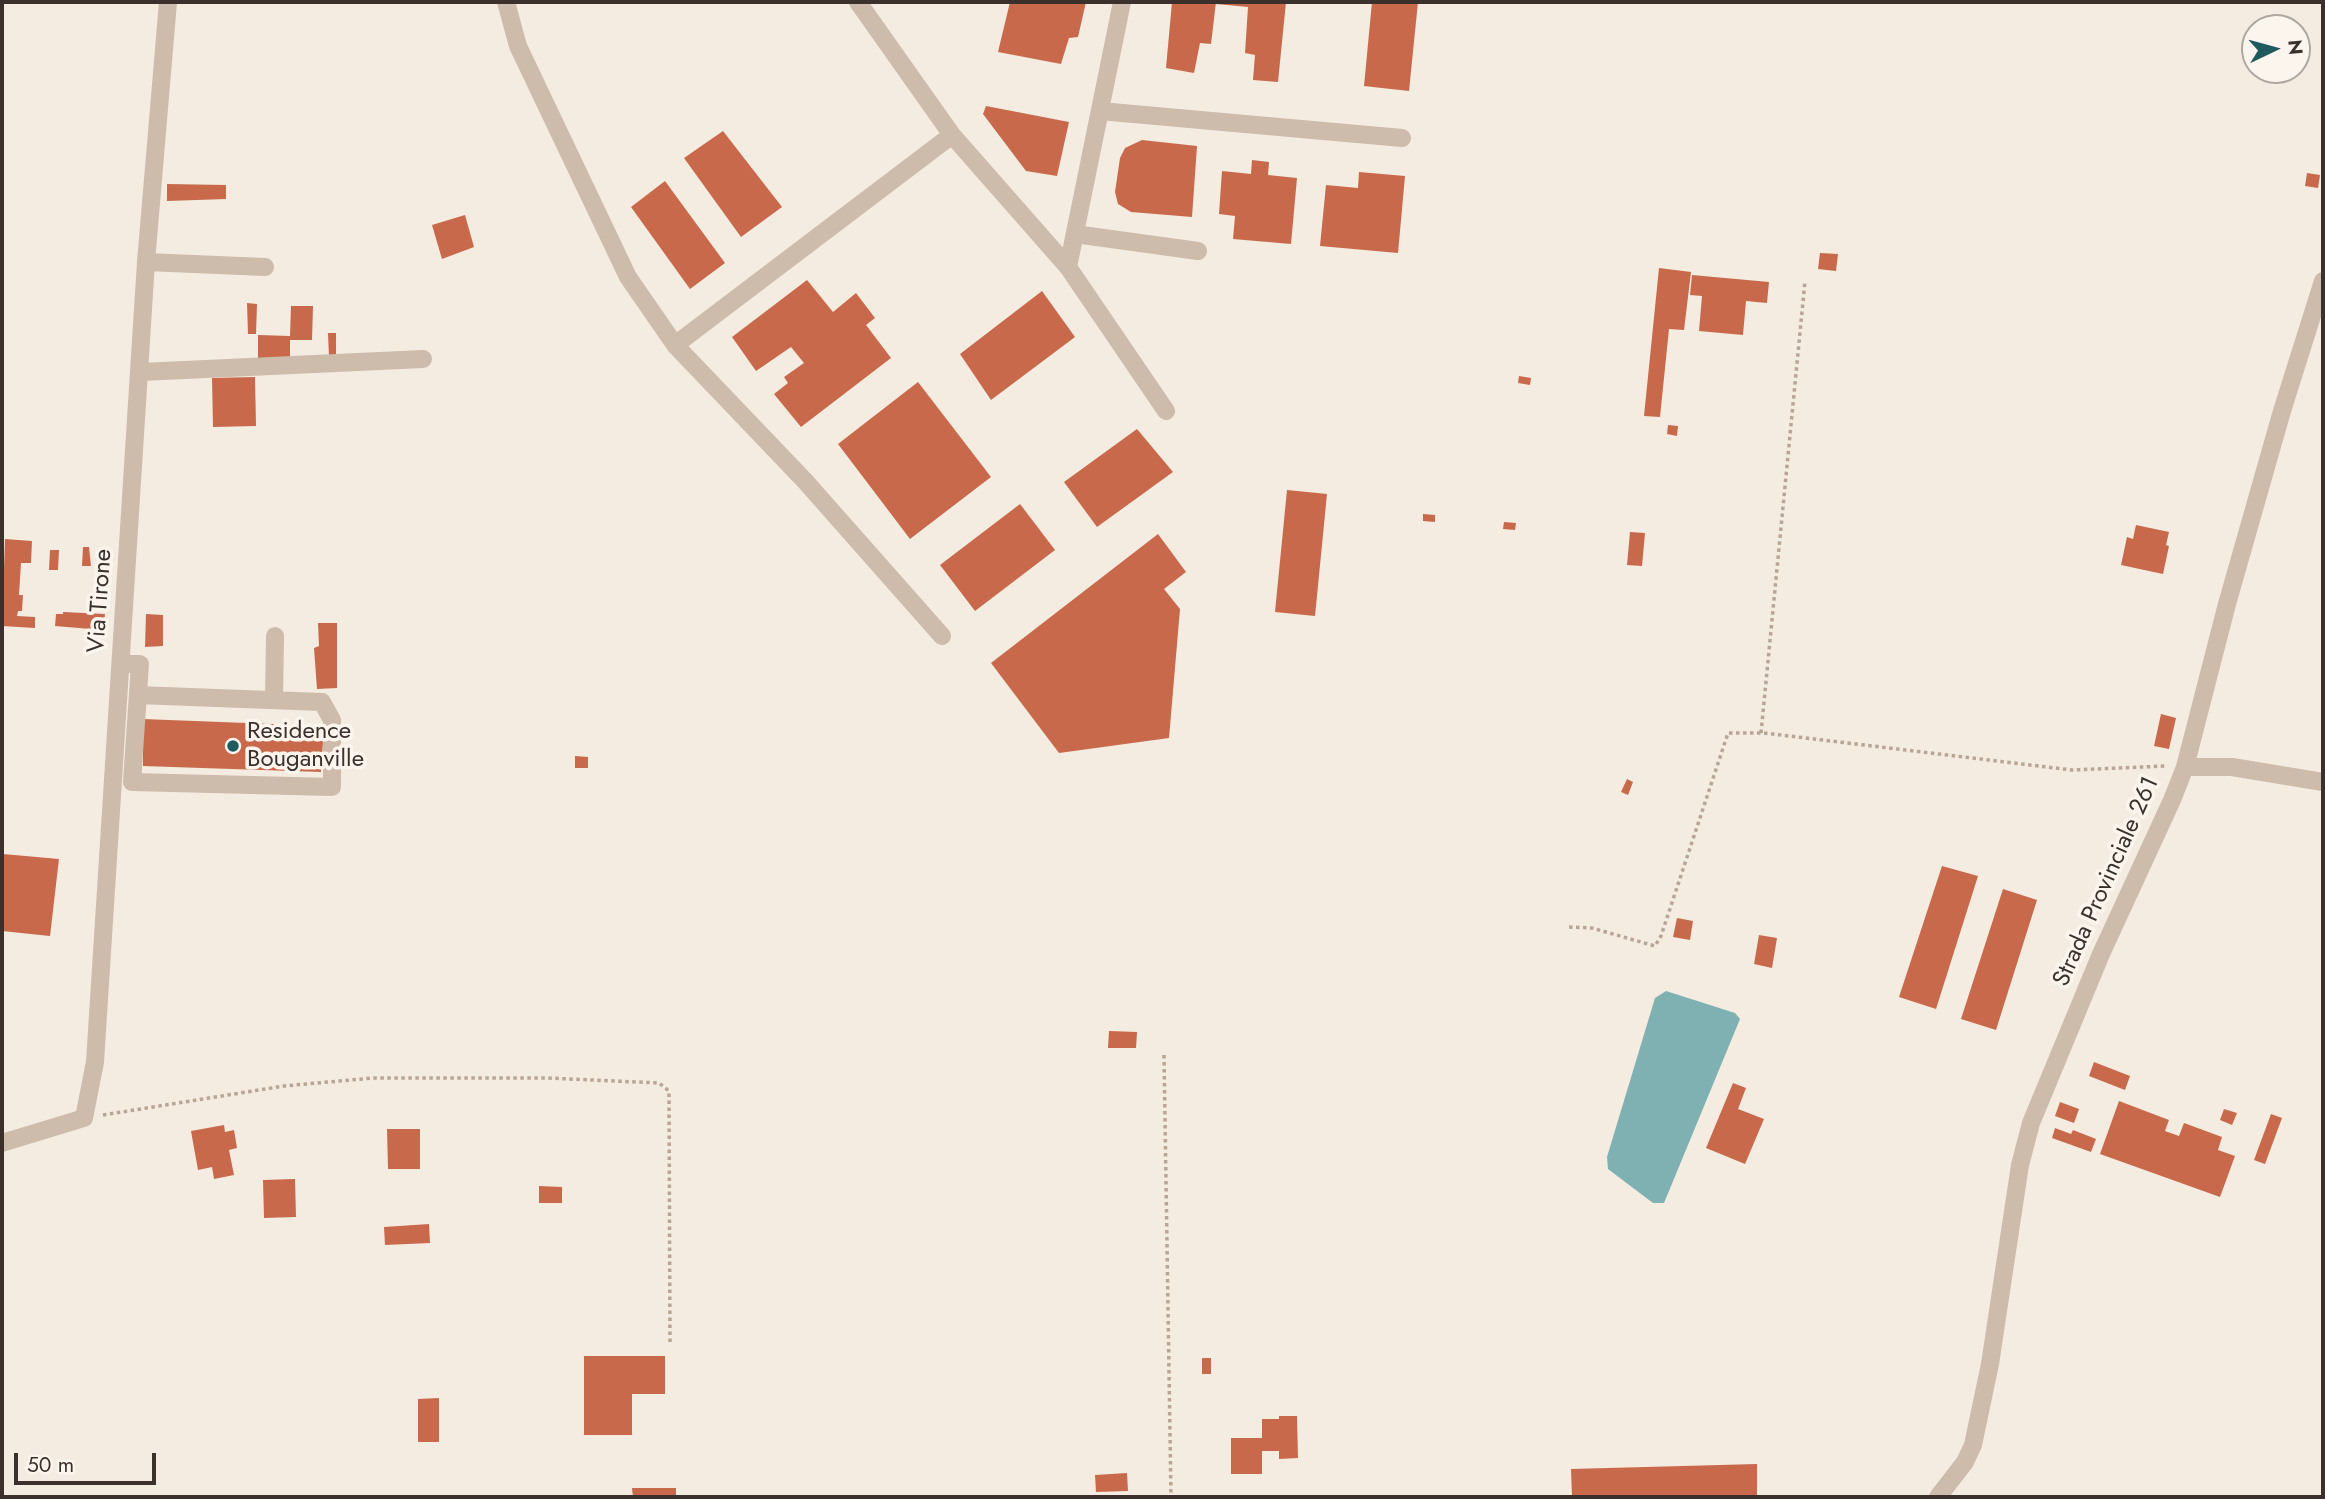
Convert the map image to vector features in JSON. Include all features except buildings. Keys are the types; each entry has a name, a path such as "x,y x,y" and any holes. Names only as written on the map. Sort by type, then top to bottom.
{"street":[{"name":"Via Tirone","path":"84,1118 95,1062 146,262 168,2"},
{"path":"506,2 518,46 628,277 675,345 805,481 943,636"},
{"path":"858,2 951,135 1068,267 1166,411"},
{"path":"1068,267 1122,2"},
{"path":"1100,111 1402,138"},
{"path":"675,345 951,135"},
{"path":"1075,234 1198,251"},
{"path":"146,262 265,267"},
{"name":"Strada Provinciale 261","path":"1941,1493 1965,1462 1973,1445 1982,1408 2020,1165 2031,1123 2096,966 2185,766 2230,592 2323,281"},
{"path":"141,372 423,359"},
{"path":"274,699 275,636"},
{"path":"121,664 140,664 132,782 332,788 332,720 322,702 138,695"},
{"path":"2185,766 2232,767 2323,782"},
{"path":"2,1143 84,1118"}],"path":[{"path":"1761,733 1805,281"},
{"path":"1569,927 1592,928 1655,946 1661,936 1728,733 1761,733 1930,751 2072,770 2148,765 2185,766"},
{"path":"1164,1055 1171,1497"},
{"path":"84,1118 284,1086 373,1078 547,1078 659,1083 669,1091 670,1345"}],"water":[{"path":"1666,991 1735,1013 1740,1019 1664,1203 1653,1203 1608,1169 1607,1157 1655,998"}],"place":[{"name":"Residence Bouganville","path":"233,746"}]}
